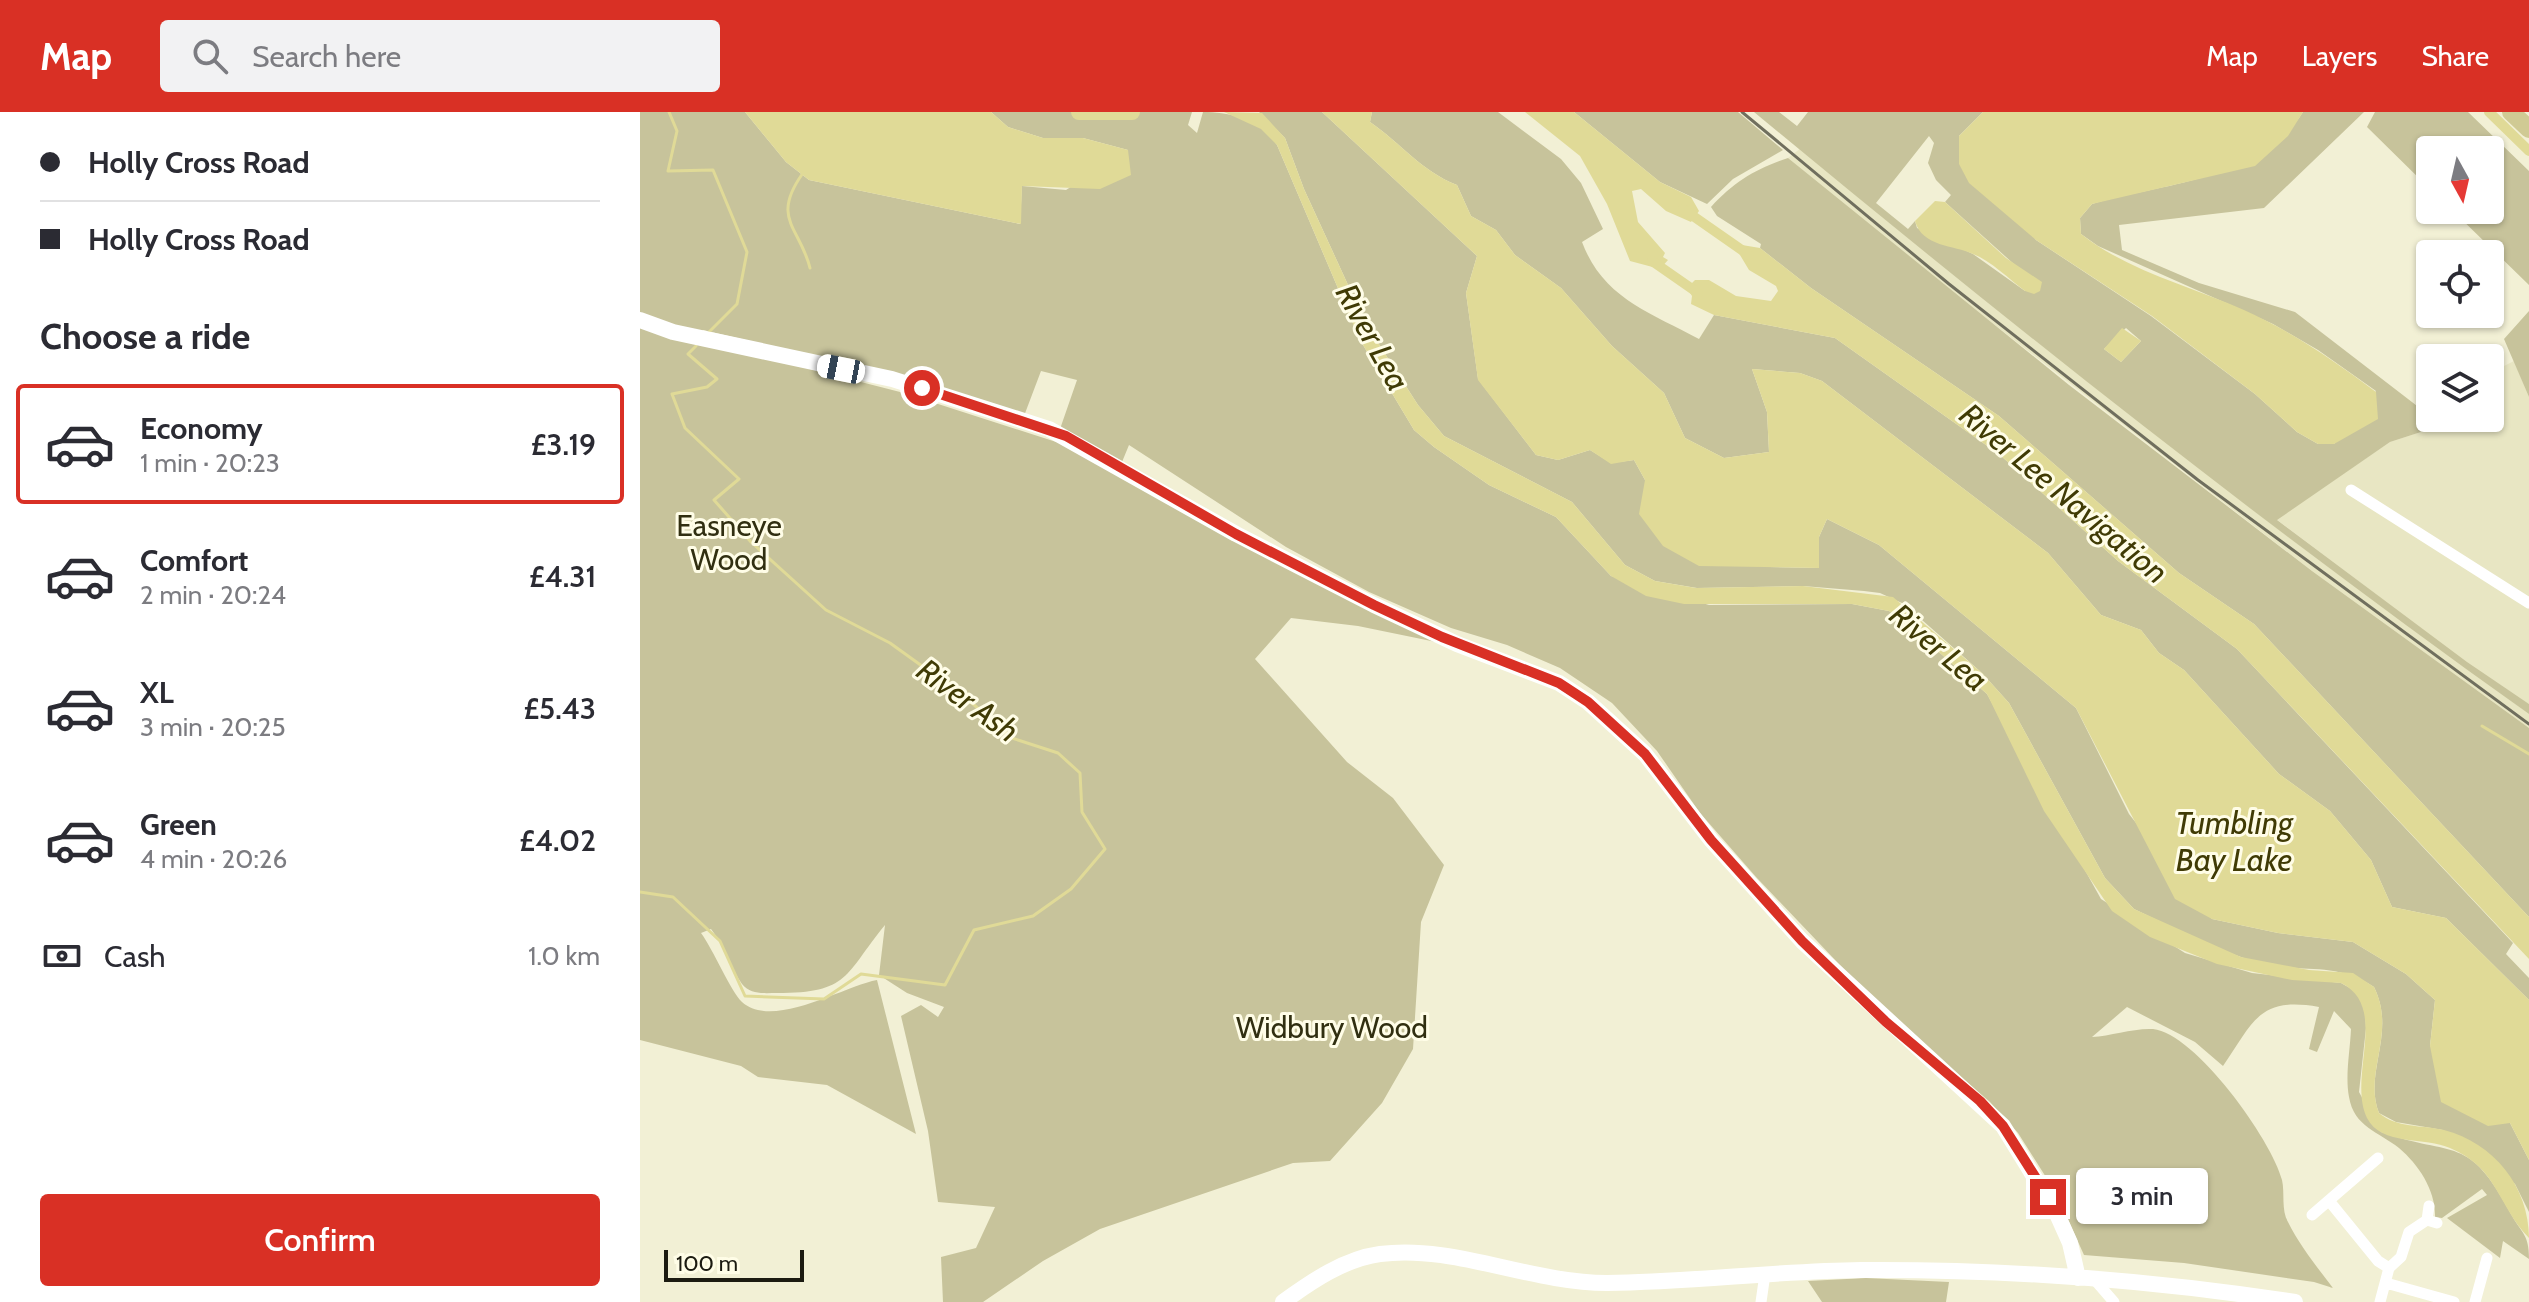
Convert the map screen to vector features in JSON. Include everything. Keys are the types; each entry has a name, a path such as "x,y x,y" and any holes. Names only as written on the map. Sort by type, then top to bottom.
{"main road":[{"path":"2511,112 2529,129"}],"street":[{"path":"640,320 673,332 892,379 1026,420 1072,439 1236,534 1374,605 1457,644 1559,683 1619,727 1645,754 1720,851 1802,941 1876,1014 1980,1101 2003,1126 2057,1214 2090,1282 2105,1302"},
{"path":"2351,490 2529,603"},
{"path":"2312,1215 2378,1158"},
{"path":"2330,1202 2378,1261 2389,1268"},
{"path":"2380,1302 2389,1268 2401,1257 2409,1232 2432,1221 2429,1206"},
{"path":"1283,1302 1327,1273 1354,1261 1403,1252 1455,1258 1525,1275 1583,1282 1938,1270 2212,1289 2295,1302"},
{"path":"2475,1302 2487,1258"},
{"path":"1761,1302 1765,1274"},
{"path":"2090,1282 2114,1302"},
{"path":"2386,1283 2454,1302"}],"shaded area":[{"path":"1801,148 2049,351 2270,523 2529,714 2529,728 2312,571 1862,222 1788,158"},
{"path":"2514,361 2529,397 2529,704 2467,663 2276,519 2390,442 2421,432 2504,432 2504,366"}],"green space":[{"path":"640,112 745,112 786,162 809,180 1020,224 1022,186 1066,190 1128,150 1083,138 1043,138 1008,127 991,112 1192,112 1188,125 1197,133 1203,112 1234,116 1263,129 1277,145 1360,340 1414,430 1489,485 1556,517 1611,576 1709,605 1852,604 1889,611 1901,619 1987,694 2101,899 2185,953 2252,973 2341,983 2357,992 2365,1009 2366,1028 2359,1092 2381,1132 2458,1152 2470,1159 2496,1188 2524,1235 2529,1259 2503,1241 2500,1258 2447,1218 2487,1195 2482,1189 2442,1218 2435,1217 2429,1188 2413,1162 2399,1148 2368,1128 2352,1107 2347,1081 2351,1029 2334,1011 2317,1052 2309,1049 2319,1007 2299,1005 2270,1009 2259,1016 2223,1066 2195,1042 2127,1007 2092,1037 2153,1029 2170,1035 2210,1068 2264,1140 2282,1180 2288,1222 2333,1288 2314,1282 2184,1263 2084,1255 2056,1193 2018,1133 1990,1102 1877,1004 1756,877 1700,813 1657,751 1612,703 1560,668 1507,645 1451,628 1369,592 1286,547 1129,445 1122,462 1060,429 1077,380 1041,371 1024,416 836,361 703,330 693,339 904,393 1078,449 1436,642 1358,626 1291,618 1255,659 1347,762 1393,798 1444,865 1421,922 1413,1049 1382,1103 1330,1161 1293,1163 1100,1229 1043,1261 983,1302 943,1302 941,1257 976,1248 995,1207 938,1202 928,1131 901,1016 921,1005 938,1017 944,1007 907,993 879,975 885,925 843,978 832,985 801,992 763,993 749,990 738,978 711,929 701,933 738,997 755,1009 790,1009 877,980 916,1134 827,1085 758,1077 741,1066 640,1040"},
{"path":"1259,112 1322,112 1477,256 1466,293 1478,379 1536,455 1558,460 1590,450 1611,463 1634,460 1645,480 1769,567 1819,568 1819,537 1827,519 1879,545 2076,708 2129,814 2212,919 2278,933 2353,942 2406,974 2435,1000 2430,1046 2510,1123 2529,1160 2529,1212 2515,1184 2443,1130 2396,1122 2379,1113 2375,1083 2382,1021 2374,987 2346,974 2276,966 2244,958 2134,909 2105,878 2009,703 1982,673 1904,604 1880,593 1864,591 1803,586 1697,588 1655,581 1625,565 1572,502 1444,436 1418,405 1366,324 1304,189 1285,138"},
{"path":"1372,112 1498,112 1561,159 1581,183 1603,229 1582,242 1602,277 1630,301 1699,339 1714,315 1835,338 2000,455 2118,561 2237,649 2513,943 2506,954 2529,978 2529,1000 2446,918 2392,907 2371,860 2330,811 2279,774 2184,670 2159,653 2141,630 2101,615 2048,553 1822,381 1800,373 1752,369 1767,412 1769,452 1724,458 1685,438 1664,393 1612,346 1561,288 1515,255 1496,230 1471,216 1457,185 1422,165 1370,122"},
{"path":"1574,112 1738,112 1783,150 1733,179 1707,204 1660,182"},
{"path":"1754,112 1779,112 1797,126 1808,112 1983,112 1959,136 2036,240 2151,316 2255,394 2297,432 2318,444 2334,444 2376,391 2318,350 2273,324 2098,246 2081,234 2080,218 2092,204 2179,184 2236,166 2262,153 2284,135 2303,112 2364,112 2264,208 2119,225 2122,250 2199,283 2295,312 2416,405 2416,432 2421,432 2390,442 2277,520 2467,662 2529,704 2529,714 2233,495 2039,344","holes":["1929,136 1934,143 1928,163 1936,180 1951,195 1945,202 2016,266 2025,291 1973,254 1917,228 1915,221 1908,229 1876,203","2126,328 2141,341 2121,362 2104,349"]},
{"path":"2375,112 2468,112 2493,136 2416,136 2416,175 2367,127"},
{"path":"2504,147 2529,171 2529,285 2504,261 2504,240 2483,240 2466,224 2504,224"},
{"path":"1788,158 2069,385 2312,571 2529,728 2529,917 2254,624 2179,573 1999,416 1811,288 1760,248 1761,244 1717,216 1711,207 1737,183 1756,171"},
{"path":"2529,311 2529,397 2504,339"},
{"path":"1866,1278 1949,1282 1946,1302 1822,1302 1808,1281"}],"water":[{"path":"745,112 991,112 1008,127 1043,138 1083,138 1128,150 1131,175 1100,189 1022,186 1021,224 809,180 786,162"},
{"path":"1224,112 1262,113 1285,138 1304,189 1366,324 1418,405 1444,436 1572,502 1625,565 1655,581 1696,588 1803,586 1893,597 1982,673 2009,703 2105,878 2134,909 2241,957 2309,970 2353,973 2374,987 2382,1020 2375,1083 2379,1113 2401,1124 2444,1130 2462,1136 2493,1156 2523,1201 2529,1238 2488,1177 2466,1156 2440,1145 2382,1133 2367,1118 2361,1083 2365,1044 2363,1008 2355,994 2341,983 2292,980 2217,964 2150,937 2112,911 2044,811 1987,694 1901,619 1889,611 1852,604 1684,604 1646,596 1611,576 1556,517 1489,485 1414,430 1360,340 1277,145 1261,129"},
{"name":"Tumbling Bay Lake","path":"1322,112 1372,112 1370,122 1422,165 1457,185 1471,216 1496,230 1515,255 1561,288 1612,346 1664,393 1685,438 1724,458 1769,452 1767,412 1752,369 1800,373 1822,381 2048,553 2101,615 2141,630 2159,653 2184,670 2279,774 2330,811 2371,860 2392,907 2446,918 2529,1000 2529,1160 2510,1123 2488,1126 2441,1102 2430,1046 2435,1000 2406,974 2353,942 2278,933 2212,919 2175,899 2076,708 1879,545 1827,519 1819,537 1819,568 1699,566 1663,546 1639,514 1645,480 1634,460 1611,464 1590,450 1558,460 1536,455 1478,380 1466,293 1477,256"},
{"path":"1525,112 1574,112 1660,182 1691,197 1699,211 1691,222 1666,211 1641,189 1632,191 1638,222 1668,260 1660,269 1630,261 1607,204 1580,156"},
{"path":"1983,112 2303,112 2288,136 2255,166 2092,204 2080,218 2081,234 2119,258 2244,310 2312,347 2376,392 2378,419 2334,444 2318,444 2297,432 2255,394 2152,316 2036,240 1969,183 1959,164 1959,136"},
{"path":"1935,201 1945,202 2006,258 2042,282 2040,291 2034,294 2025,291 1980,257 1924,236 1915,221"},
{"path":"1742,245 1760,248 1811,288 1999,416 2179,573 2254,624 2529,917 2529,959 2237,649 2118,561 2000,455 1835,338 1714,315 1691,304 1692,296 1687,288 1695,280 1709,280 1736,296 1771,301 1778,291 1776,286 1749,270 1737,250"},
{"path":"2122,328 2141,341 2121,362 2104,349"}],"waterway":[{"name":"River Ash","path":"669,112 677,131 668,171 713,170 747,252 737,304 709,332"},
{"name":"River Lea","path":"1079,112 1132,112"},
{"path":"2489,112 2529,151"},
{"path":"803,173 793,189 788,212 810,268"},
{"name":"River Lee Navigation","path":"1683,209 1749,255"},
{"path":"1652,261 1698,293"},
{"name":"River Ash","path":"640,892 673,897 720,941 745,996 824,999 861,974 945,985 974,930 1033,916 1071,889 1105,849 1082,812 1080,773 1058,753 1012,738 965,697 890,643 826,610 751,542 714,500 739,479 685,428 672,394 707,387 717,379 688,354 696,346"},
{"path":"2482,726 2529,754"}],"railway":[{"path":"1742,112 1949,284 2198,480 2529,724"}],"route":[{"path":"922,388 1026,420 1066,436 1236,534 1419,628 1559,683 1588,702 1619,727 1645,754 1755,892 1847,987 1980,1101 2024,1155 2048,1197"}],"park label":[{"name":"Easneye Wood","path":"729,542"},
{"name":"Widbury Wood","path":"1332,1027"}]}
